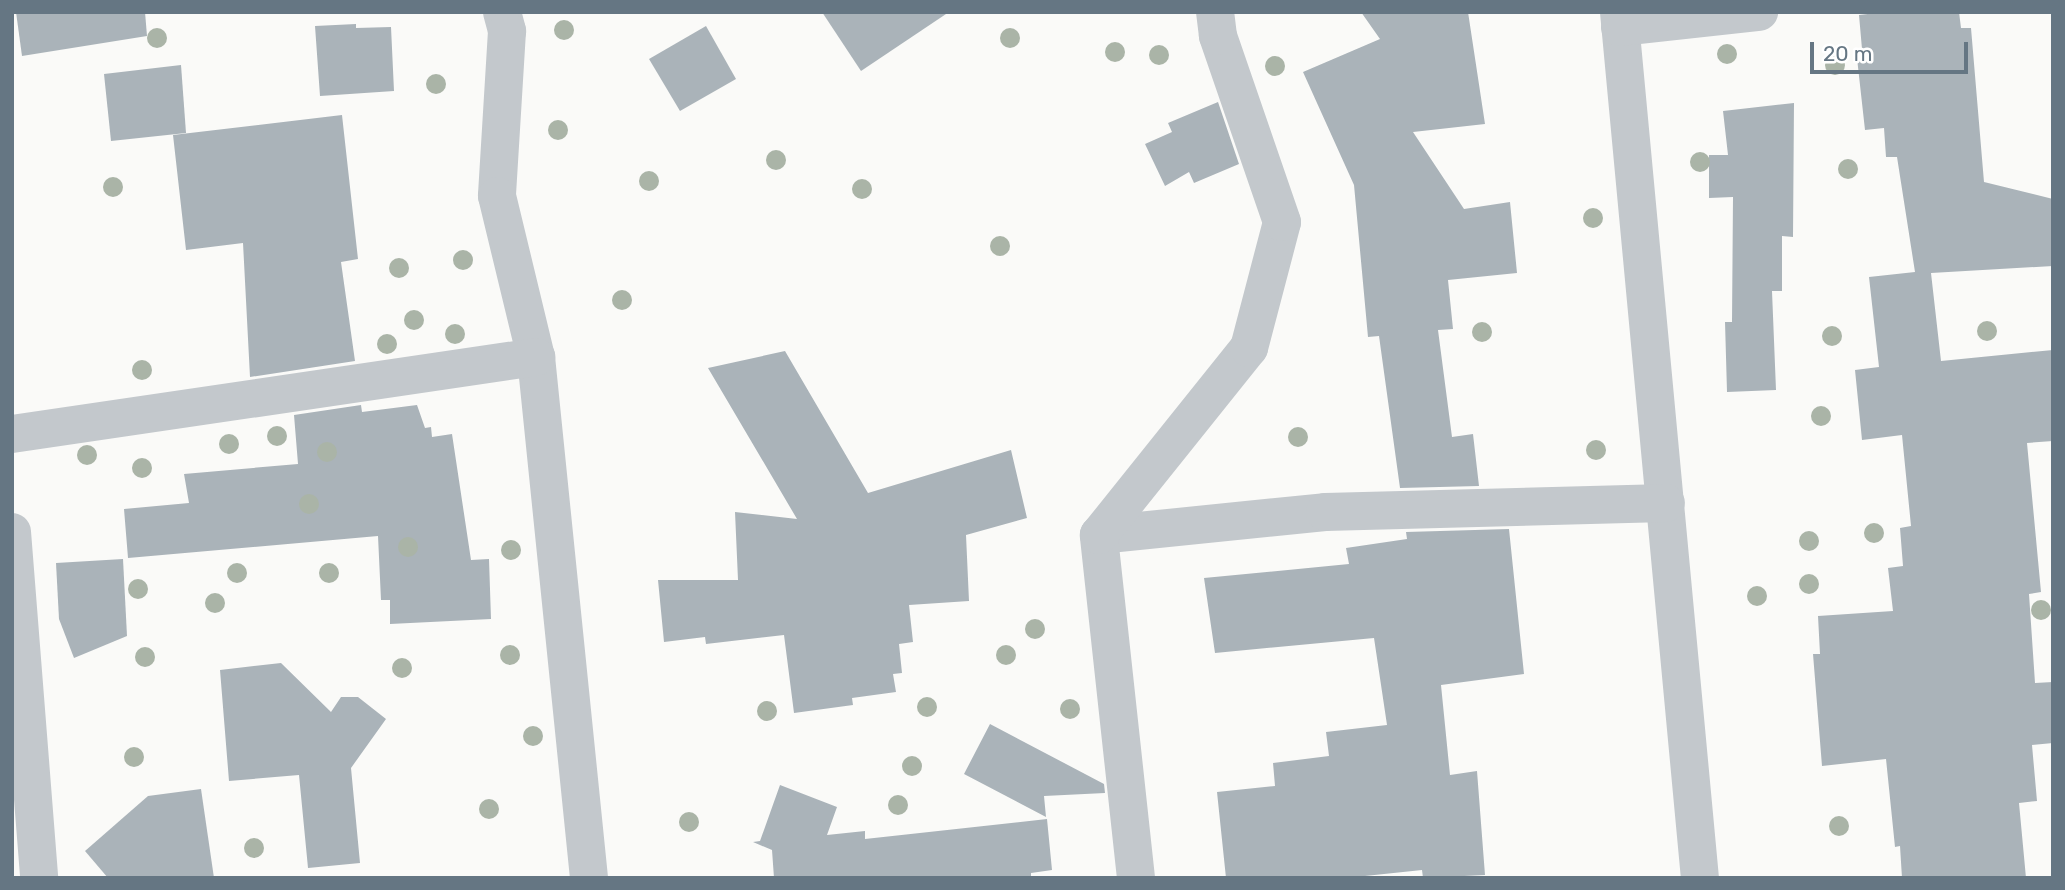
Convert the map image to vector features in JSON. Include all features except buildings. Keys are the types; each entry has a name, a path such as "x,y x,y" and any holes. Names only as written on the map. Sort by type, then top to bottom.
{"street":[{"path":"502,12 508,31 497,196 536,357 589,878"},
{"path":"1136,878 1099,535 1249,348 1282,222 1219,36 1215,12"},
{"path":"1700,878 1620,20 1759,12"},
{"path":"12,434 536,357"},
{"path":"1099,535 1325,512 1666,503"},
{"path":"12,532 39,878"}]}
